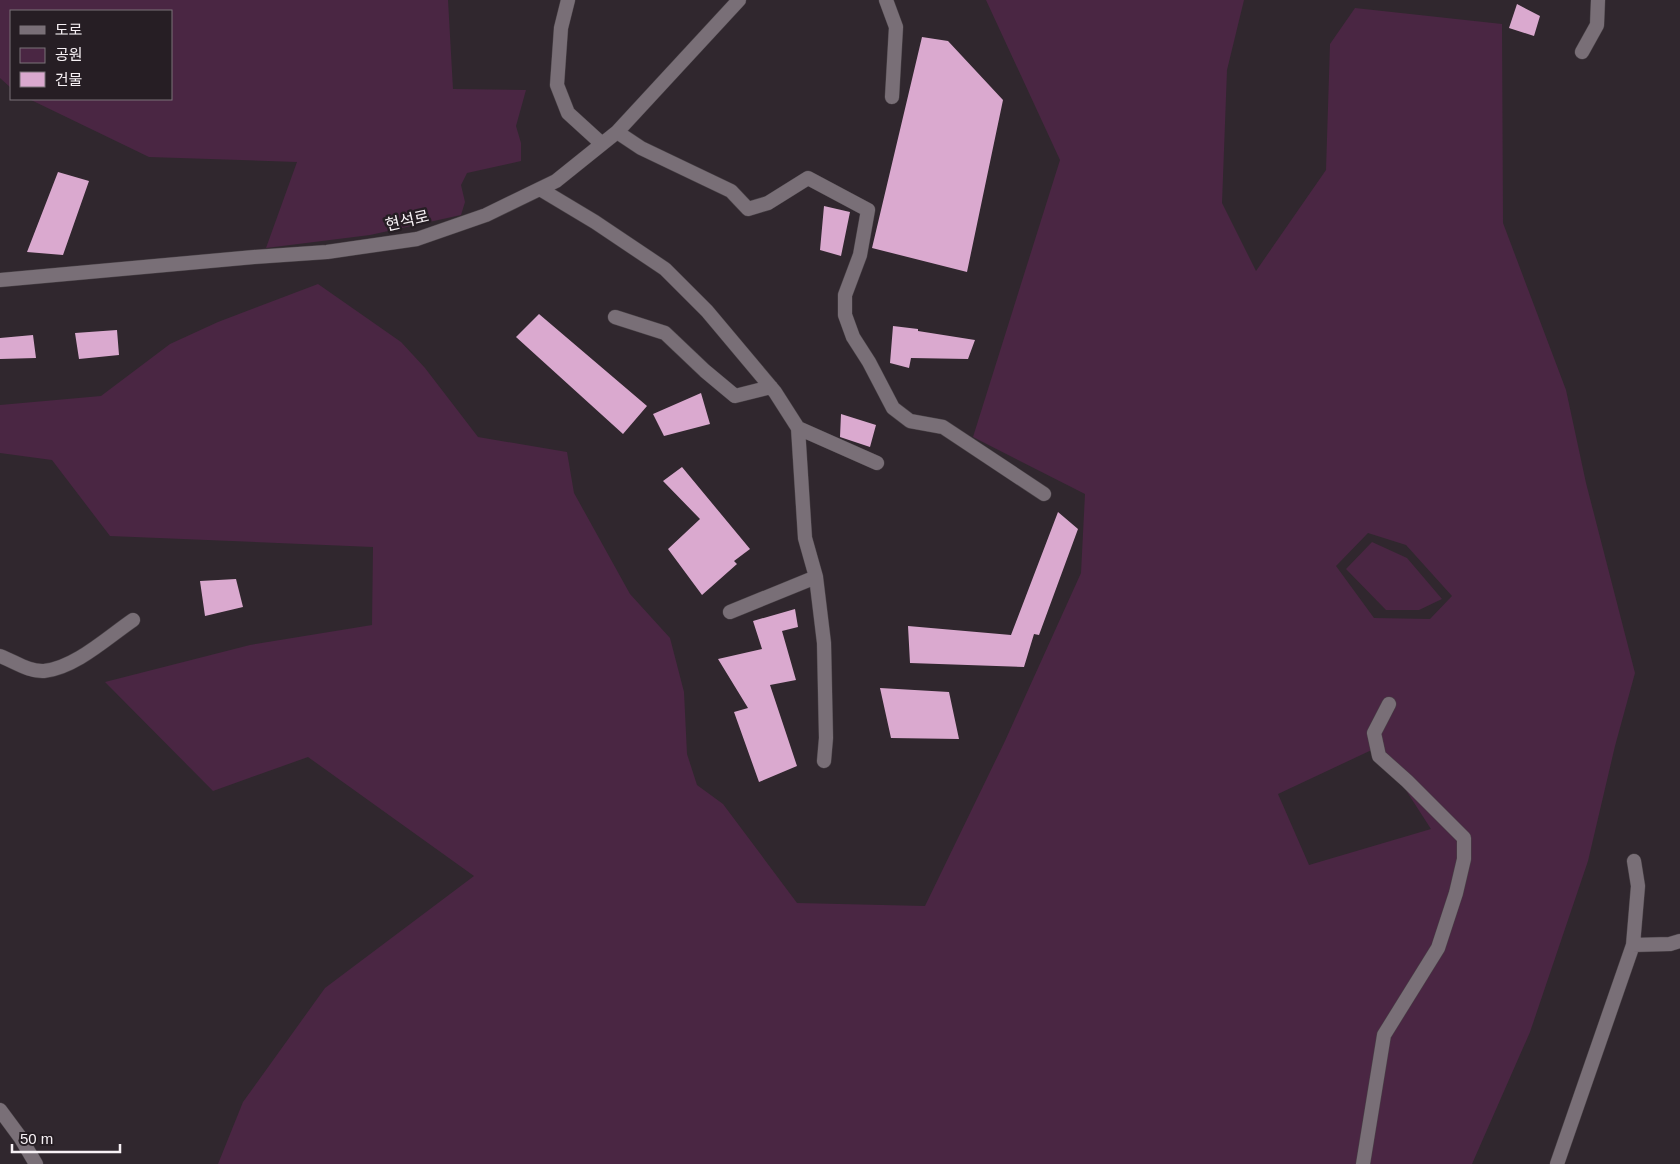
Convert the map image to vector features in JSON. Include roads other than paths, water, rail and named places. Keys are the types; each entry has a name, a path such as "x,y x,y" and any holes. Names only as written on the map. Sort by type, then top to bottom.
{"street":[{"path":"568,0 561,28 557,85 568,113 602,144"},
{"name":"현석로","path":"0,280 327,252 417,239 486,215 556,181 617,132 739,0"},
{"path":"886,0 896,27 892,97"},
{"path":"1582,52 1597,25 1598,0"},
{"path":"617,132 641,148 731,191 748,209 768,203 808,178 868,210 860,255 845,295 845,315 853,337 869,362 893,408 910,421 943,427 1044,494"},
{"path":"540,189 595,222 665,269 706,311 771,387 798,428 805,538 816,577 824,644 826,738 824,762"},
{"path":"615,317 665,333 735,396 771,387"},
{"path":"798,428 877,463"},
{"path":"730,612 816,577"},
{"path":"0,656 28,668 43,671 74,662 133,620"},
{"path":"1362,1164 1384,1036 1438,948 1456,893 1464,859 1464,838 1379,756 1374,732 1389,704"},
{"path":"1557,1164 1633,945 1638,886 1634,861"},
{"path":"1633,945 1670,944 1680,941"},
{"path":"0,1110 20,1137 36,1164"}]}
